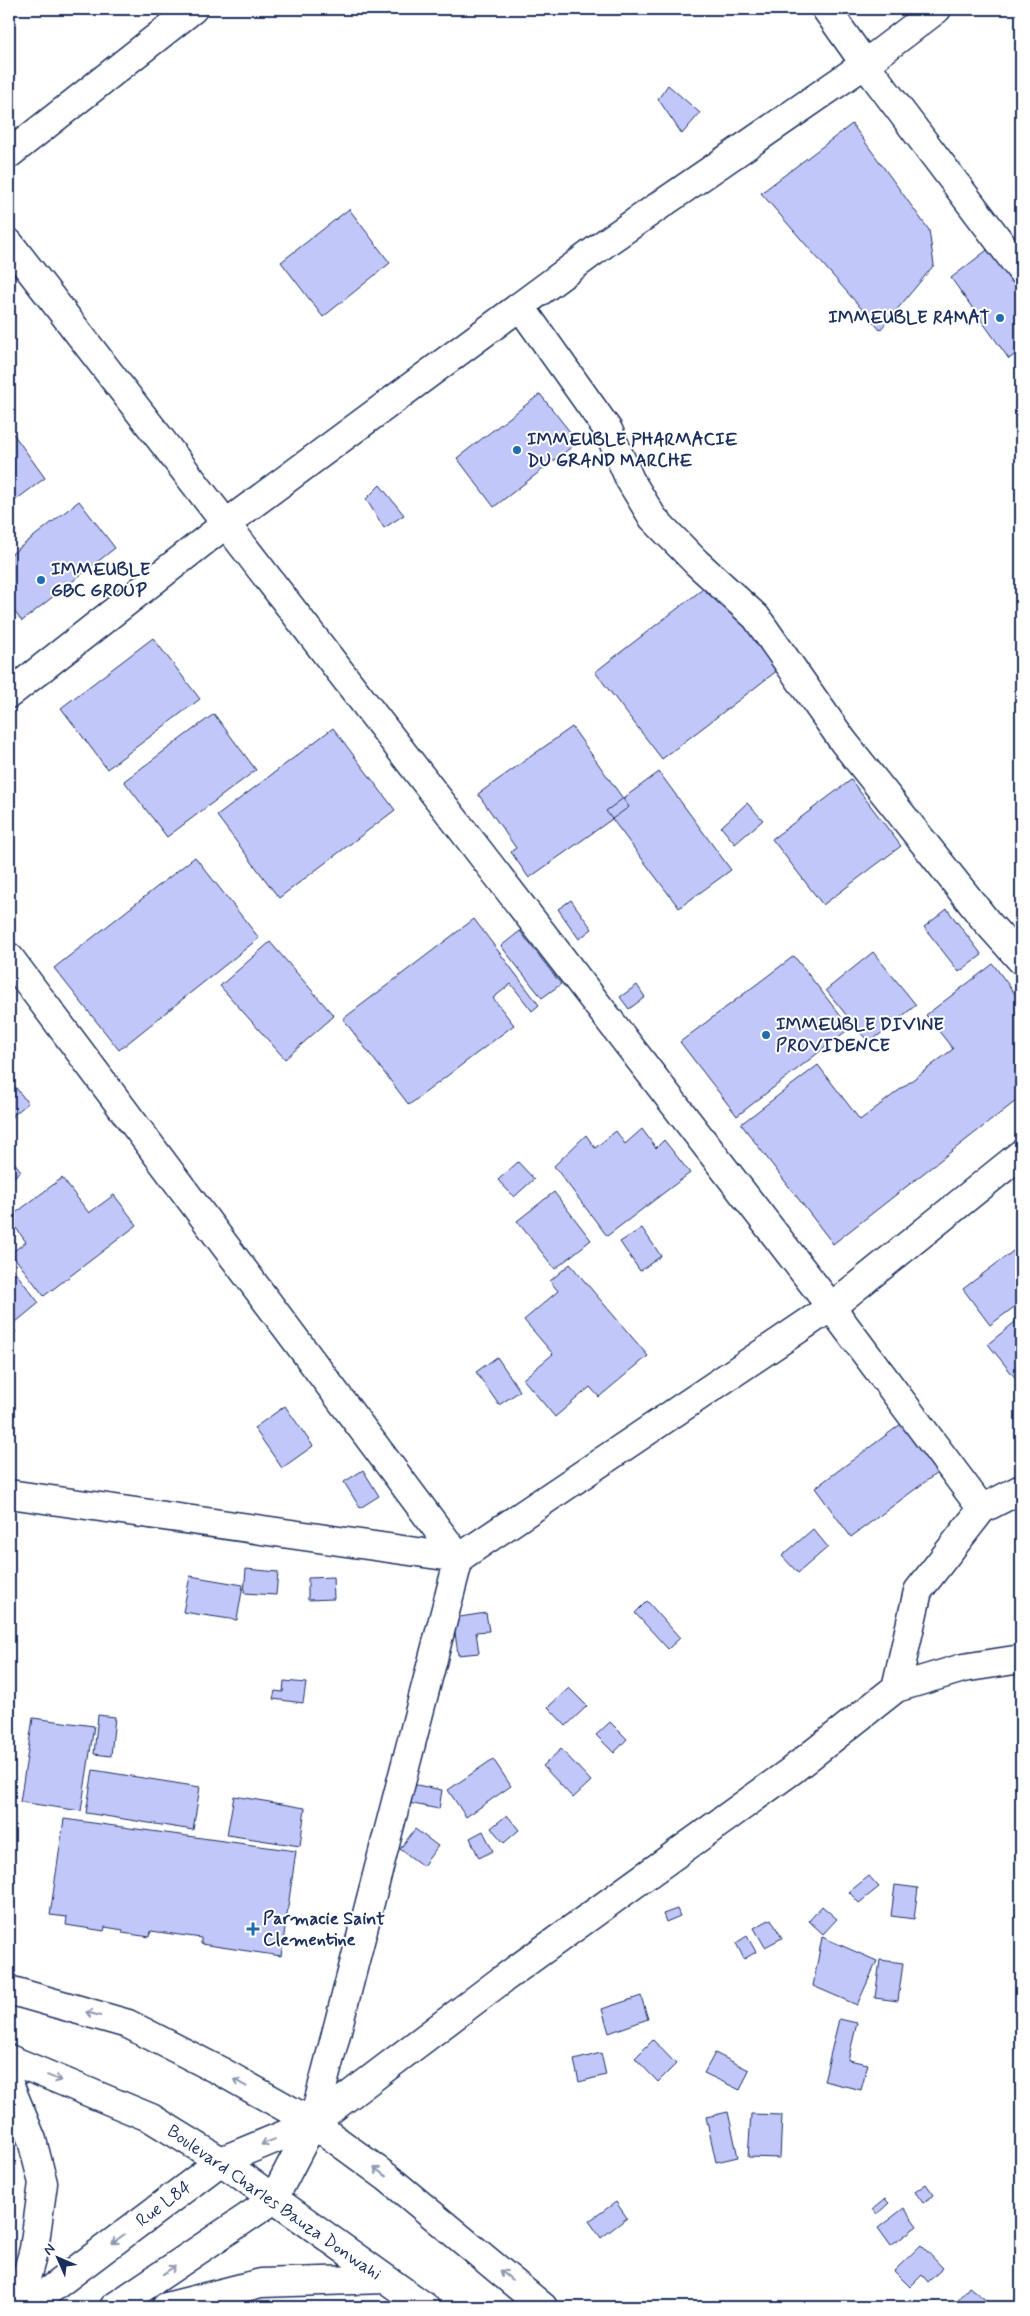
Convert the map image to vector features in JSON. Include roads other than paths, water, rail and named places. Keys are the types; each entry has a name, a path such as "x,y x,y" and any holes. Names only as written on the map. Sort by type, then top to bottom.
{"street":[{"path":"9,154 192,9"},
{"path":"826,9 865,64 1021,270"},
{"path":"9,694 227,523 608,241 865,64 937,9"},
{"path":"9,243 831,1306 982,1509"},
{"path":"520,306 608,430 630,480 653,518 697,563 756,617 843,741 986,922 1021,960"},
{"path":"9,957 459,1558"},
{"path":"114,2307 273,2200 313,2123 459,1558 831,1306 1021,1154"},
{"path":"896,1688 918,1591 982,1509 1021,1489"},
{"path":"9,1494 459,1558"},
{"path":"313,2123 503,1979 791,1771 896,1688 964,1668 1021,1659"},
{"path":"9,1990 128,2024 222,2072 313,2123 388,2178 543,2307"},
{"name":"Boulevard Charles Bauza Donwahi","path":"9,2059 151,2118 220,2161 425,2307"},
{"path":"9,2084 32,2140 43,2183 34,2249 18,2307"},
{"name":"Rue L84","path":"28,2307 220,2161 313,2123"},
{"path":"166,2307 261,2283 384,2279"}],"place":[{"name":"IMMEUBLE RAMAT","path":"1000,318"},
{"name":"IMMEUBLE PHARMACIE DU GRAND MARCHE","path":"517,450"},
{"name":"IMMEUBLE GBC GROUP","path":"41,580"},
{"name":"IMMEUBLE DIVINE PROVIDENCE","path":"766,1035"},
{"name":"Parmacie Saint Clementine","path":"253,1929"}]}
